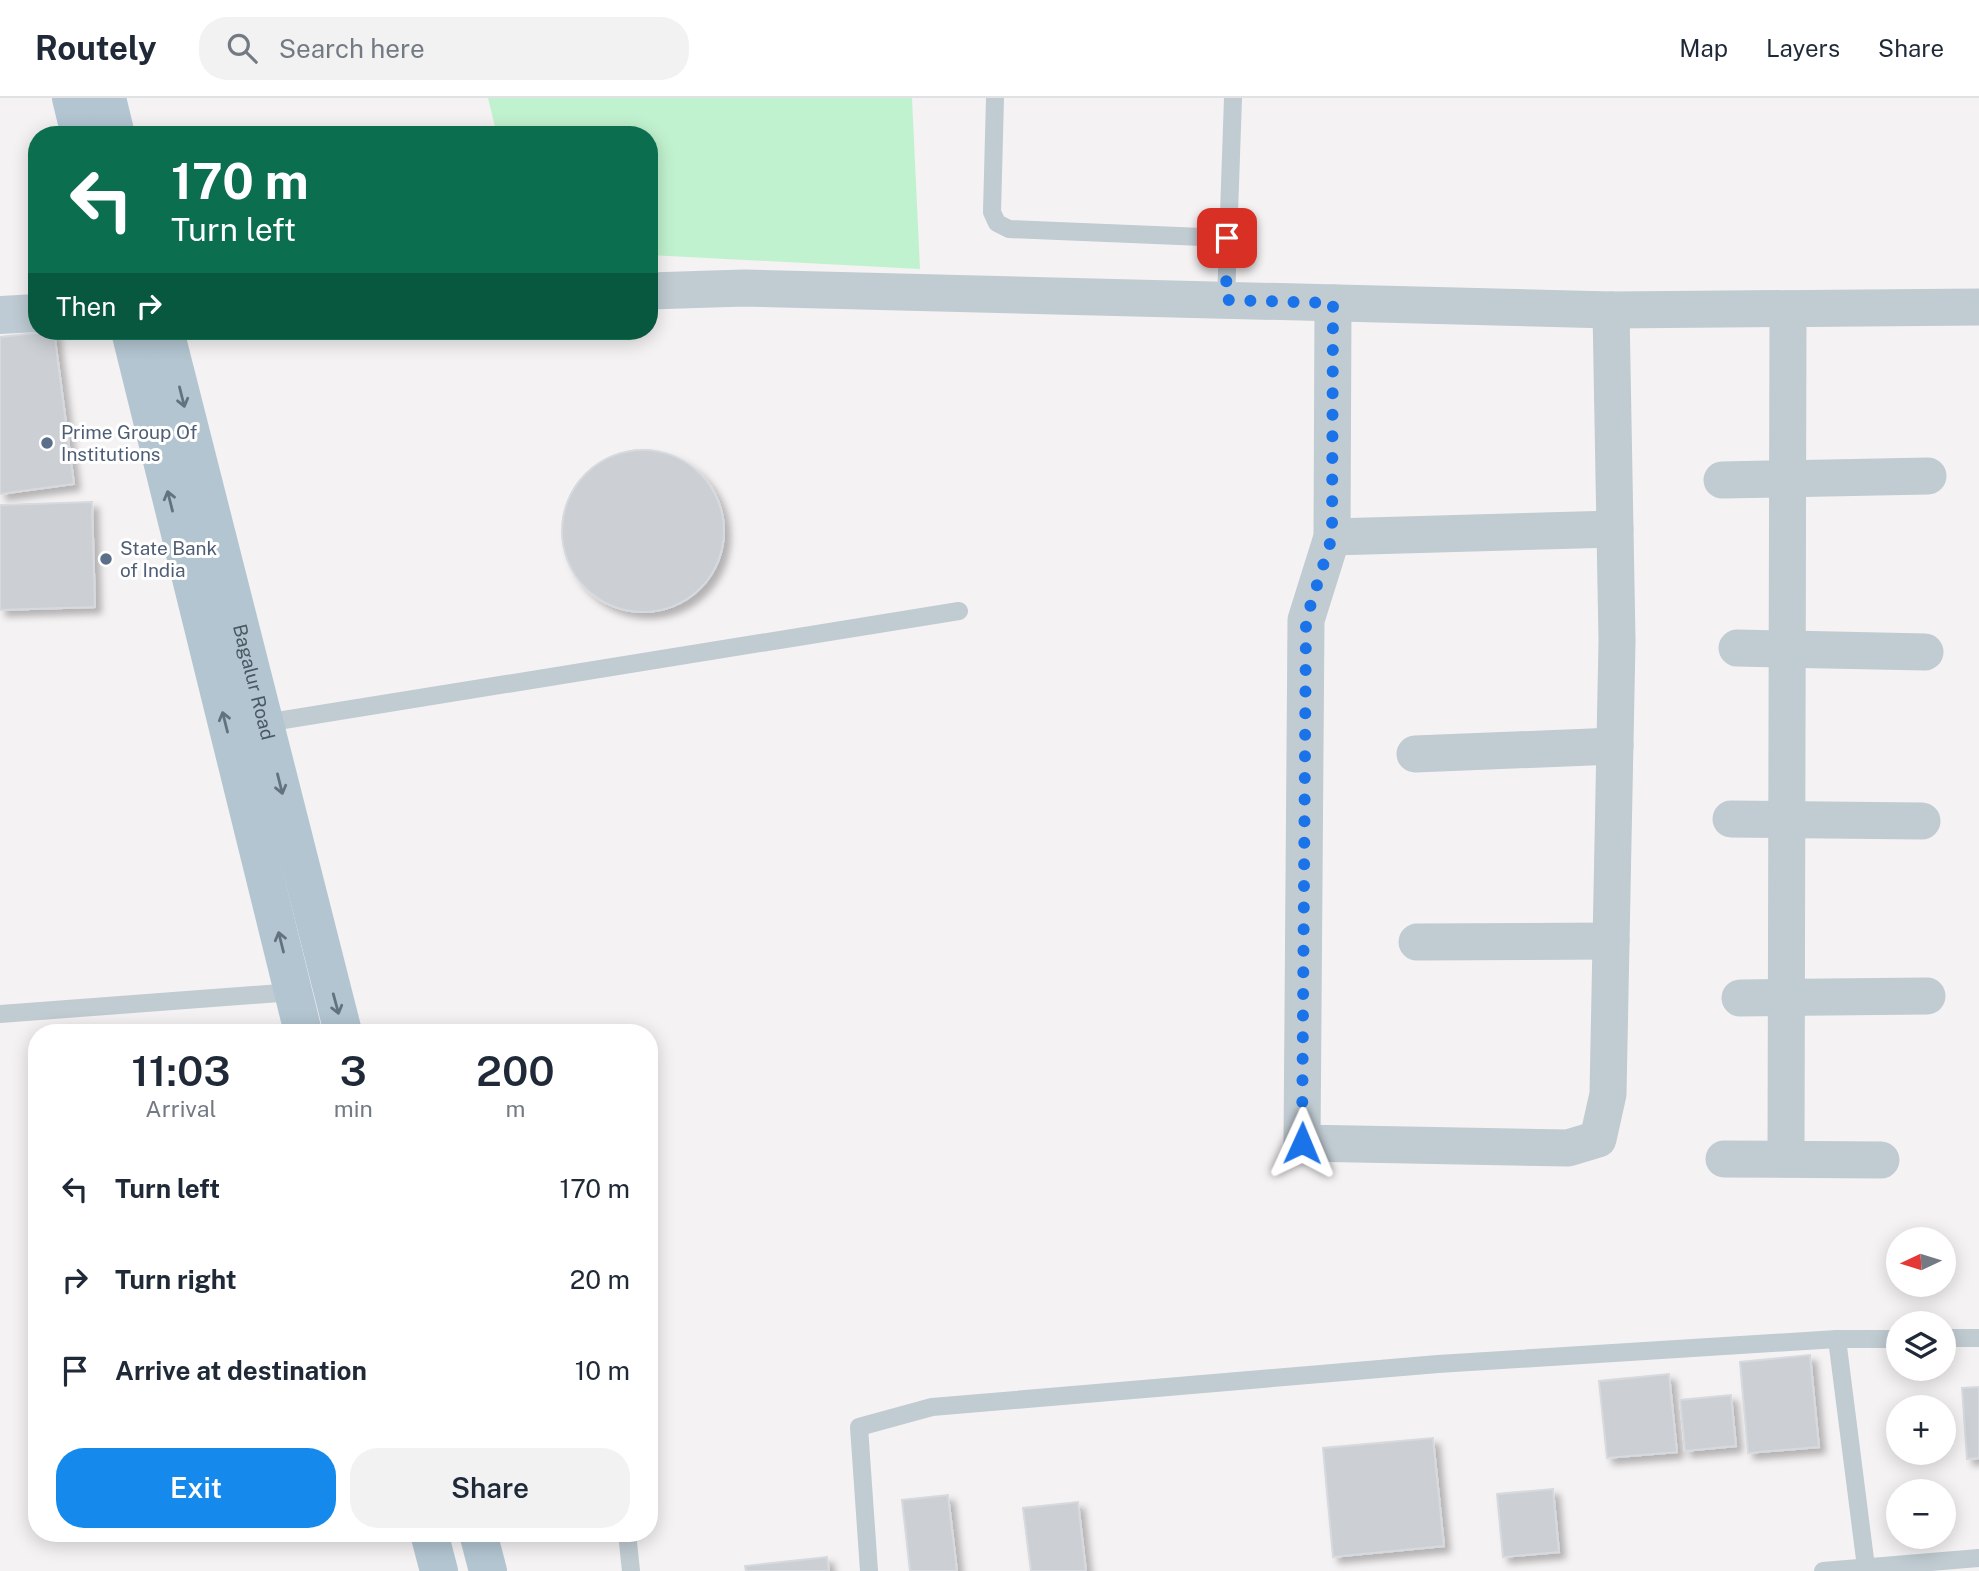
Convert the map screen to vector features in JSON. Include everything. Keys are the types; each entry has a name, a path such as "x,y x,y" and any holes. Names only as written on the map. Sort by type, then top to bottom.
{"main road":[{"path":"71,98 78,126"},
{"path":"107,98 114,126"},
{"name":"Bagalur Road","path":"132,340 301,1024"},
{"name":"Bagalur Road","path":"167,340 341,1024"},
{"path":"431,1542 439,1571"},
{"path":"480,1542 488,1571"}],"street":[{"path":"658,291 744,288 1611,310 1979,307"},
{"path":"1333,303 1332,537 1306,620 1302,1143 1568,1148 1598,1139 1608,1094 1615,746 1611,310"},
{"path":"1786,1159 1788,309"},
{"path":"0,315 28,313"},
{"path":"1721,480 1928,476"},
{"path":"1332,537 1615,529"},
{"path":"1737,648 1925,652"},
{"path":"1415,754 1615,746"},
{"path":"1731,819 1922,821"},
{"path":"1417,942 1611,941"},
{"path":"1741,998 1927,996"},
{"path":"1724,1159 1881,1160"}],"lane":[{"path":"995,98 992,212 997,223 1009,229 1227,238"},
{"path":"1226,300 1233,98"},
{"path":"265,723 959,611"},
{"path":"0,1014 293,992"},
{"path":"1956,1338 1979,1338"},
{"path":"1837,1339 1866,1567"},
{"path":"869,1571 859,1427 932,1407 1438,1364 1837,1339 1886,1339"},
{"path":"628,1542 631,1571"},
{"path":"1823,1571 1979,1558"}],"green space":[{"path":"488,98 912,98 920,269 658,255 658,126 495,126"}],"building":[{"path":"28,334 28,340 55,340 74,484 0,494 0,337"},
{"path":"643,450 674,456 688,463 700,474 711,486 718,500 724,531 718,562 711,576 700,588 688,599 674,606 643,612 612,606 598,599 586,588 575,576 568,562 562,531 568,500 575,486 586,474 598,463 612,456"},
{"path":"92,502 95,607 0,610 0,505"},
{"path":"1810,1355 1819,1447 1748,1453 1740,1362"},
{"path":"1669,1374 1677,1452 1607,1458 1599,1381"},
{"path":"1979,1387 1979,1458 1967,1459 1962,1388"},
{"path":"1731,1395 1736,1446 1685,1451 1680,1400"},
{"path":"1433,1438 1444,1546 1333,1557 1323,1448"},
{"path":"1553,1489 1559,1552 1503,1557 1497,1494"},
{"path":"948,1495 957,1571 910,1571 902,1500"},
{"path":"1078,1502 1086,1571 1031,1571 1023,1508"},
{"path":"827,1557 829,1571 746,1571 745,1566"}],"place":[{"name":"Prime Group Of Institutions","path":"47,443"},
{"name":"State Bank of India","path":"106,559"}],"route":[{"path":"1227,238 1226,300 1333,303 1332,537 1306,620 1302,1143"}]}
